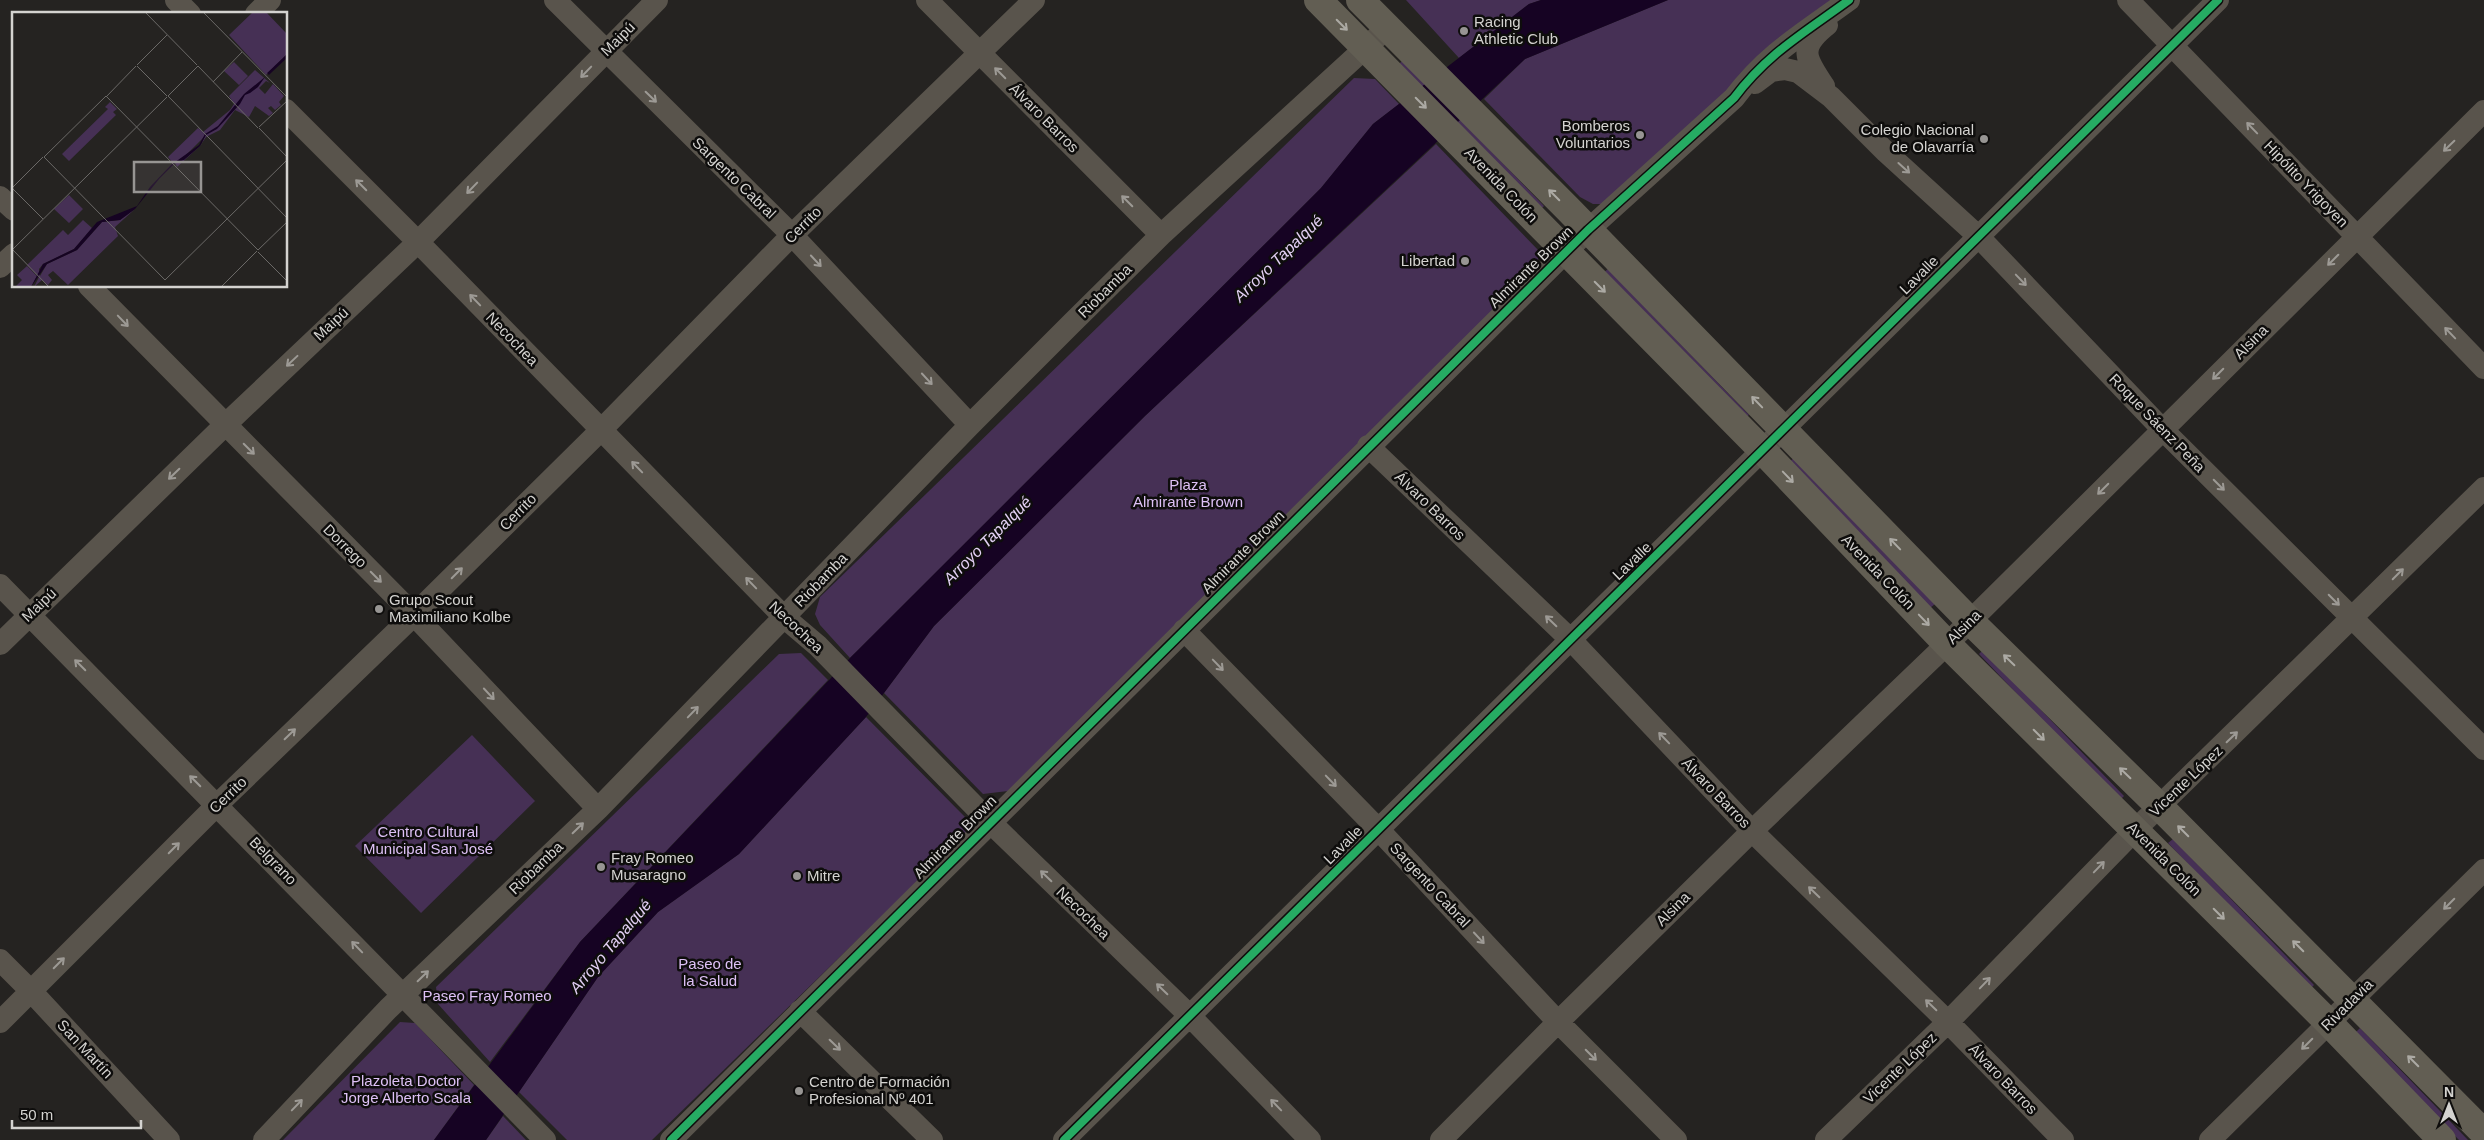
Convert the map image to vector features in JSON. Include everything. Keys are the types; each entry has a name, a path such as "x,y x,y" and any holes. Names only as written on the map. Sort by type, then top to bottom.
{"main road":[{"name":"Avenida Colón","path":"1318,0 1763,451 1947,644 2329,1023 2442,1140"},
{"name":"Avenida Colón","path":"1360,0 1499,139 1970,621 2160,807 2484,1133"}],"street":[{"path":"176,0 188,12"},
{"path":"258,12 270,0"},
{"name":"Sargento Cabral","path":"555,0 605,52 792,235 970,425"},
{"name":"Maipú","path":"0,644 224,425 418,242 657,0"},
{"name":"Álvaro Barros","path":"927,0 1161,235"},
{"name":"Cerrito","path":"0,1022 218,804 414,615 601,430 792,235 1034,0"},
{"path":"1831,97 1815,72 1807,50 1812,37 1836,18 1850,0"},
{"name":"Almirante Brown","path":"671,1140 1368,446 1588,230 1734,98 1753,73 1787,43 1850,0"},
{"name":"Hipólito Yrigoyen","path":"2128,0 2484,368"},
{"name":"Lavalle","path":"1064,1140 2218,0"},
{"name":"Riobamba","path":"264,1140 404,994 598,809 970,425 1161,235 1387,28"},
{"path":"1734,98 1771,71 1785,69 1798,72 1831,97"},
{"name":"Roque Sáenz Peña","path":"1831,97 1886,152 1978,236 2163,430 2484,748"},
{"name":"Necochea","path":"288,112 418,242 785,618 818,646 990,822 1189,1015 1310,1140"},
{"name":"Alsina","path":"1441,1140 1752,831 1947,644 2484,112"},
{"path":"0,197 12,208"},
{"path":"0,267 12,256"},
{"name":"Dorrego","path":"90,288 414,615 598,809"},
{"name":"Álvaro Barros","path":"1368,446 1570,640 1752,831 1948,1022 2063,1140"},
{"name":"Vicente López","path":"1826,1140 1948,1022 2135,830 2353,619 2484,488"},
{"name":"Belgrano","path":"0,584 447,1037 540,1135"},
{"name":"Sargento Cabral","path":"1184,630 1378,830 1558,1022 1676,1140"},
{"name":"Rivadavia","path":"2210,1140 2484,870"},
{"name":"San Martín","path":"0,960 169,1140"},
{"path":"800,1011 932,1140"}],"green space":[{"name":"Racing Athletic Club","path":"1406,0 1541,0 1529,4 1459,58"},
{"path":"1668,0 1832,0 1603,204 1593,204 1580,197 1484,99 1525,59"},
{"path":"1403,60 1544,206 1540,210 1399,64"},
{"path":"1354,78 1375,79 1399,104 1373,124 1321,188 850,658 820,625 815,614 820,597"},
{"name":"Plaza Almirante Brown","path":"1436,144 1539,251 1537,269 1008,791 983,794 884,693 934,626 1146,415"},
{"path":"1608,269 1749,415 1744,419 1603,273"},
{"path":"1794,458 1935,604 1930,608 1789,462"},
{"path":"1983,650 2124,796 2119,801 1979,654"},
{"name":"Paseo Fray Romeo","path":"801,653 828,680 580,942 490,1062 438,1004 436,987 779,654"},
{"name":"Paseo de la Salud","path":"866,717 966,818 967,833 652,1140 567,1140 519,1092 598,977 658,912 739,854"},
{"name":"Centro Cultural Municipal San José","path":"472,735 535,801 421,913 355,846"},
{"path":"2173,839 2314,985 2309,990 2168,843"},
{"name":"Plazoleta Doctor Jorge Alberto Scala","path":"400,1022 415,1023 474,1085 434,1140 283,1140"},
{"path":"2360,1028 2468,1140 2459,1140 2356,1032"},
{"path":"503,1116 526,1140 486,1140"}],"water":[{"name":"Arroyo Tapalqué","path":"1541,0 1668,0 1525,59 1146,415 934,626 866,717 739,854 658,912 598,977 486,1140 434,1140 580,942 850,658 1321,188 1373,124 1529,4"}],"cycle path":[{"path":"671,1140 1588,230 1734,98 1773,56 1849,0"},
{"path":"1064,1140 2218,0"}],"place":[{"name":"Racing Athletic Club","path":"1464,31"},
{"name":"Bomberos Voluntarios","path":"1640,135"},
{"name":"Colegio Nacional de Olavarría","path":"1984,139"},
{"name":"Libertad","path":"1465,261"},
{"name":"Grupo Scout Maximiliano Kolbe","path":"379,609"},
{"name":"Fray Romeo Musaragno","path":"601,867"},
{"name":"Mitre","path":"797,876"},
{"name":"Centro de Formación Profesional Nº 401","path":"799,1091"}]}
